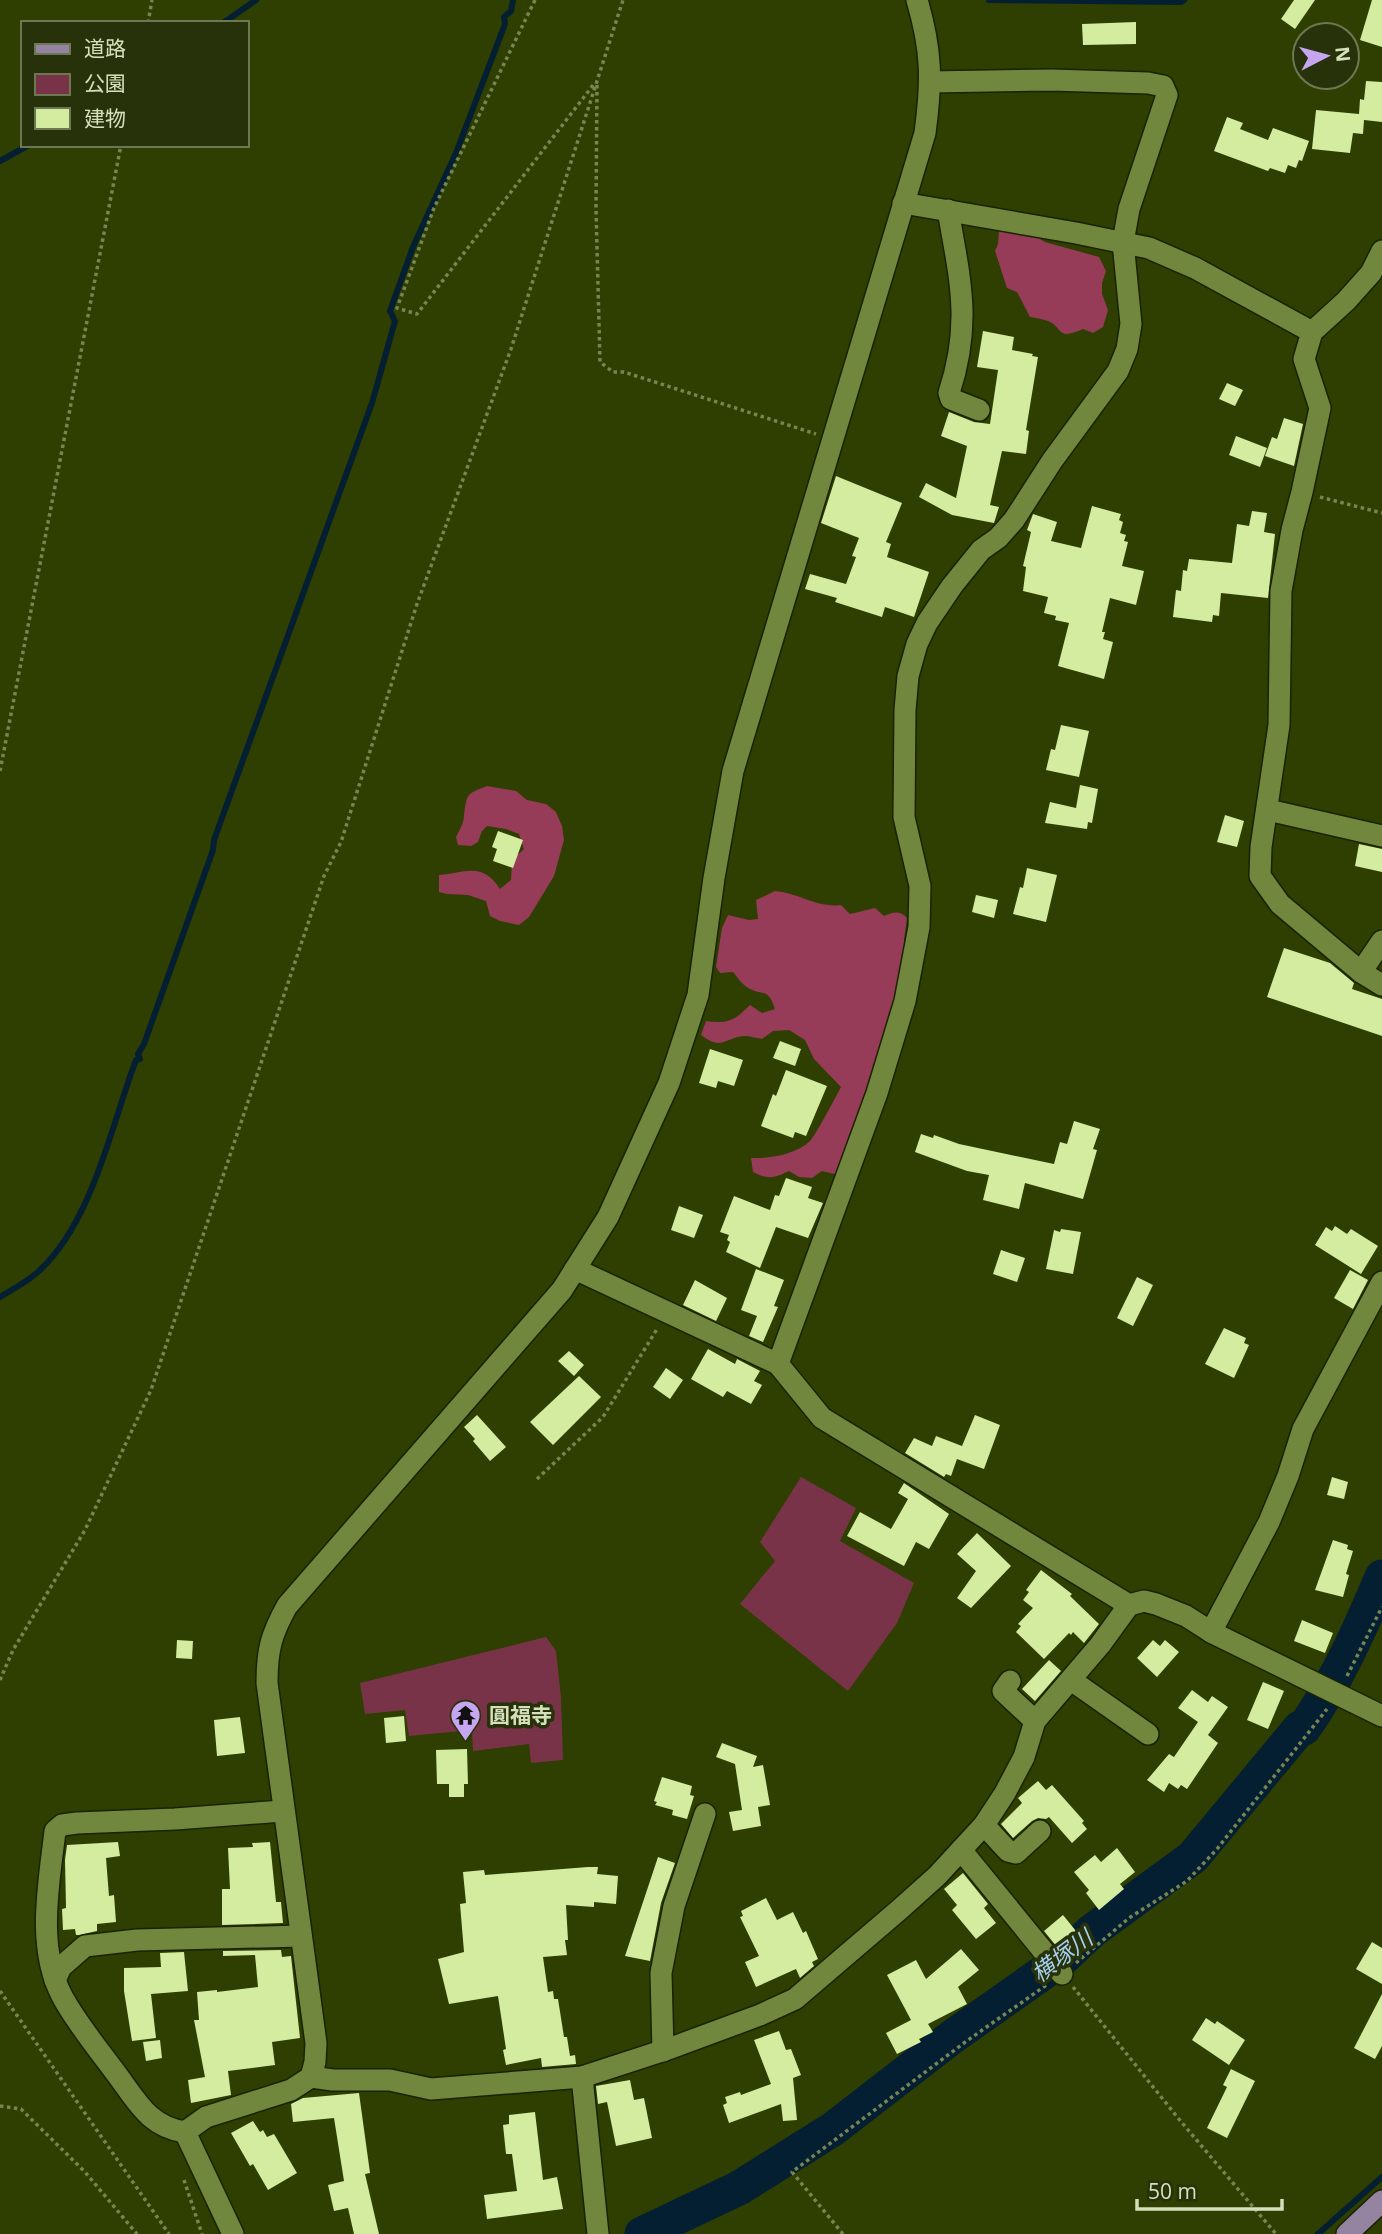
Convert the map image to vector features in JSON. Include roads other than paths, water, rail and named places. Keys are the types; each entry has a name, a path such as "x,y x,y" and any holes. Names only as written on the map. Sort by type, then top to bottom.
{"main road":[{"path":"1347,2234 1382,2201"}],"street":[{"path":"311,2077 316,2043 283,1811 267,1683 267,1653 275,1628 287,1606 562,1290 608,1217 669,1083 698,995 714,878 733,771 925,133 931,61 917,0"},
{"path":"778,1364 877,1093 905,1002 919,927 920,886 904,817 905,710 908,676 917,644 927,623 952,586 981,550 998,538 1014,520 1052,461 1118,372 1127,349 1131,324 1123,243 1129,209 1167,95 1163,86 1148,83 1052,80 930,82"},
{"path":"902,203 1149,248 1195,268 1312,332"},
{"path":"948,210 964,312 962,339 949,393 951,399 979,410"},
{"path":"1382,251 1371,273 1312,332 1304,359 1320,408 1281,591 1279,725 1261,847 1260,876 1280,904 1361,972 1382,985"},
{"path":"1268,810 1382,836"},
{"path":"1361,972 1382,941"},
{"path":"575,1269 778,1364 822,1418 1129,1605"},
{"path":"1211,1632 1269,1522 1303,1429 1382,1282"},
{"path":"283,1811 62,1825 55,1831 47,1906 47,1939 55,1980 82,2026 151,2118 168,2130 185,2132 206,2117 291,2090 311,2077 333,2080 390,2080 431,2089 582,2077 663,2051 760,2015 794,1999 899,1910 984,1825 1024,1757 1035,1721 1071,1680 1129,1605 1144,1601 1186,1616 1211,1632 1382,1716"},
{"path":"1071,1680 1148,1734"},
{"path":"1010,1681 1003,1691 1035,1721"},
{"path":"663,2051 661,1973 674,1906 705,1814"},
{"path":"984,1825 1008,1850 1016,1853 1040,1830"},
{"path":"961,1850 1062,1975"},
{"path":"55,1980 61,1967 85,1946 137,1940 301,1936"},
{"path":"582,2077 598,2234"},
{"path":"185,2132 233,2234"}],"waterway":[{"path":"226,21 256,0"},
{"path":"0,1297 36,1274 58,1249 87,1199 136,1060 140,1059 138,1054 144,1044 213,850 214,840 372,403 395,321 390,311 413,247 456,153 505,24 504,17 511,11 513,0"},
{"path":"989,0 1184,0"},
{"path":"0,161 25,147"},
{"name":"横塚川","path":"642,2234 739,2188 833,2129 952,2037 1061,1960 1092,1931 1193,1857 1300,1728 1304,1728 1337,1673 1382,1577"},
{"path":"1318,2234 1382,2177"}],"place":[{"name":"圓福寺","path":"466,1743"}]}
